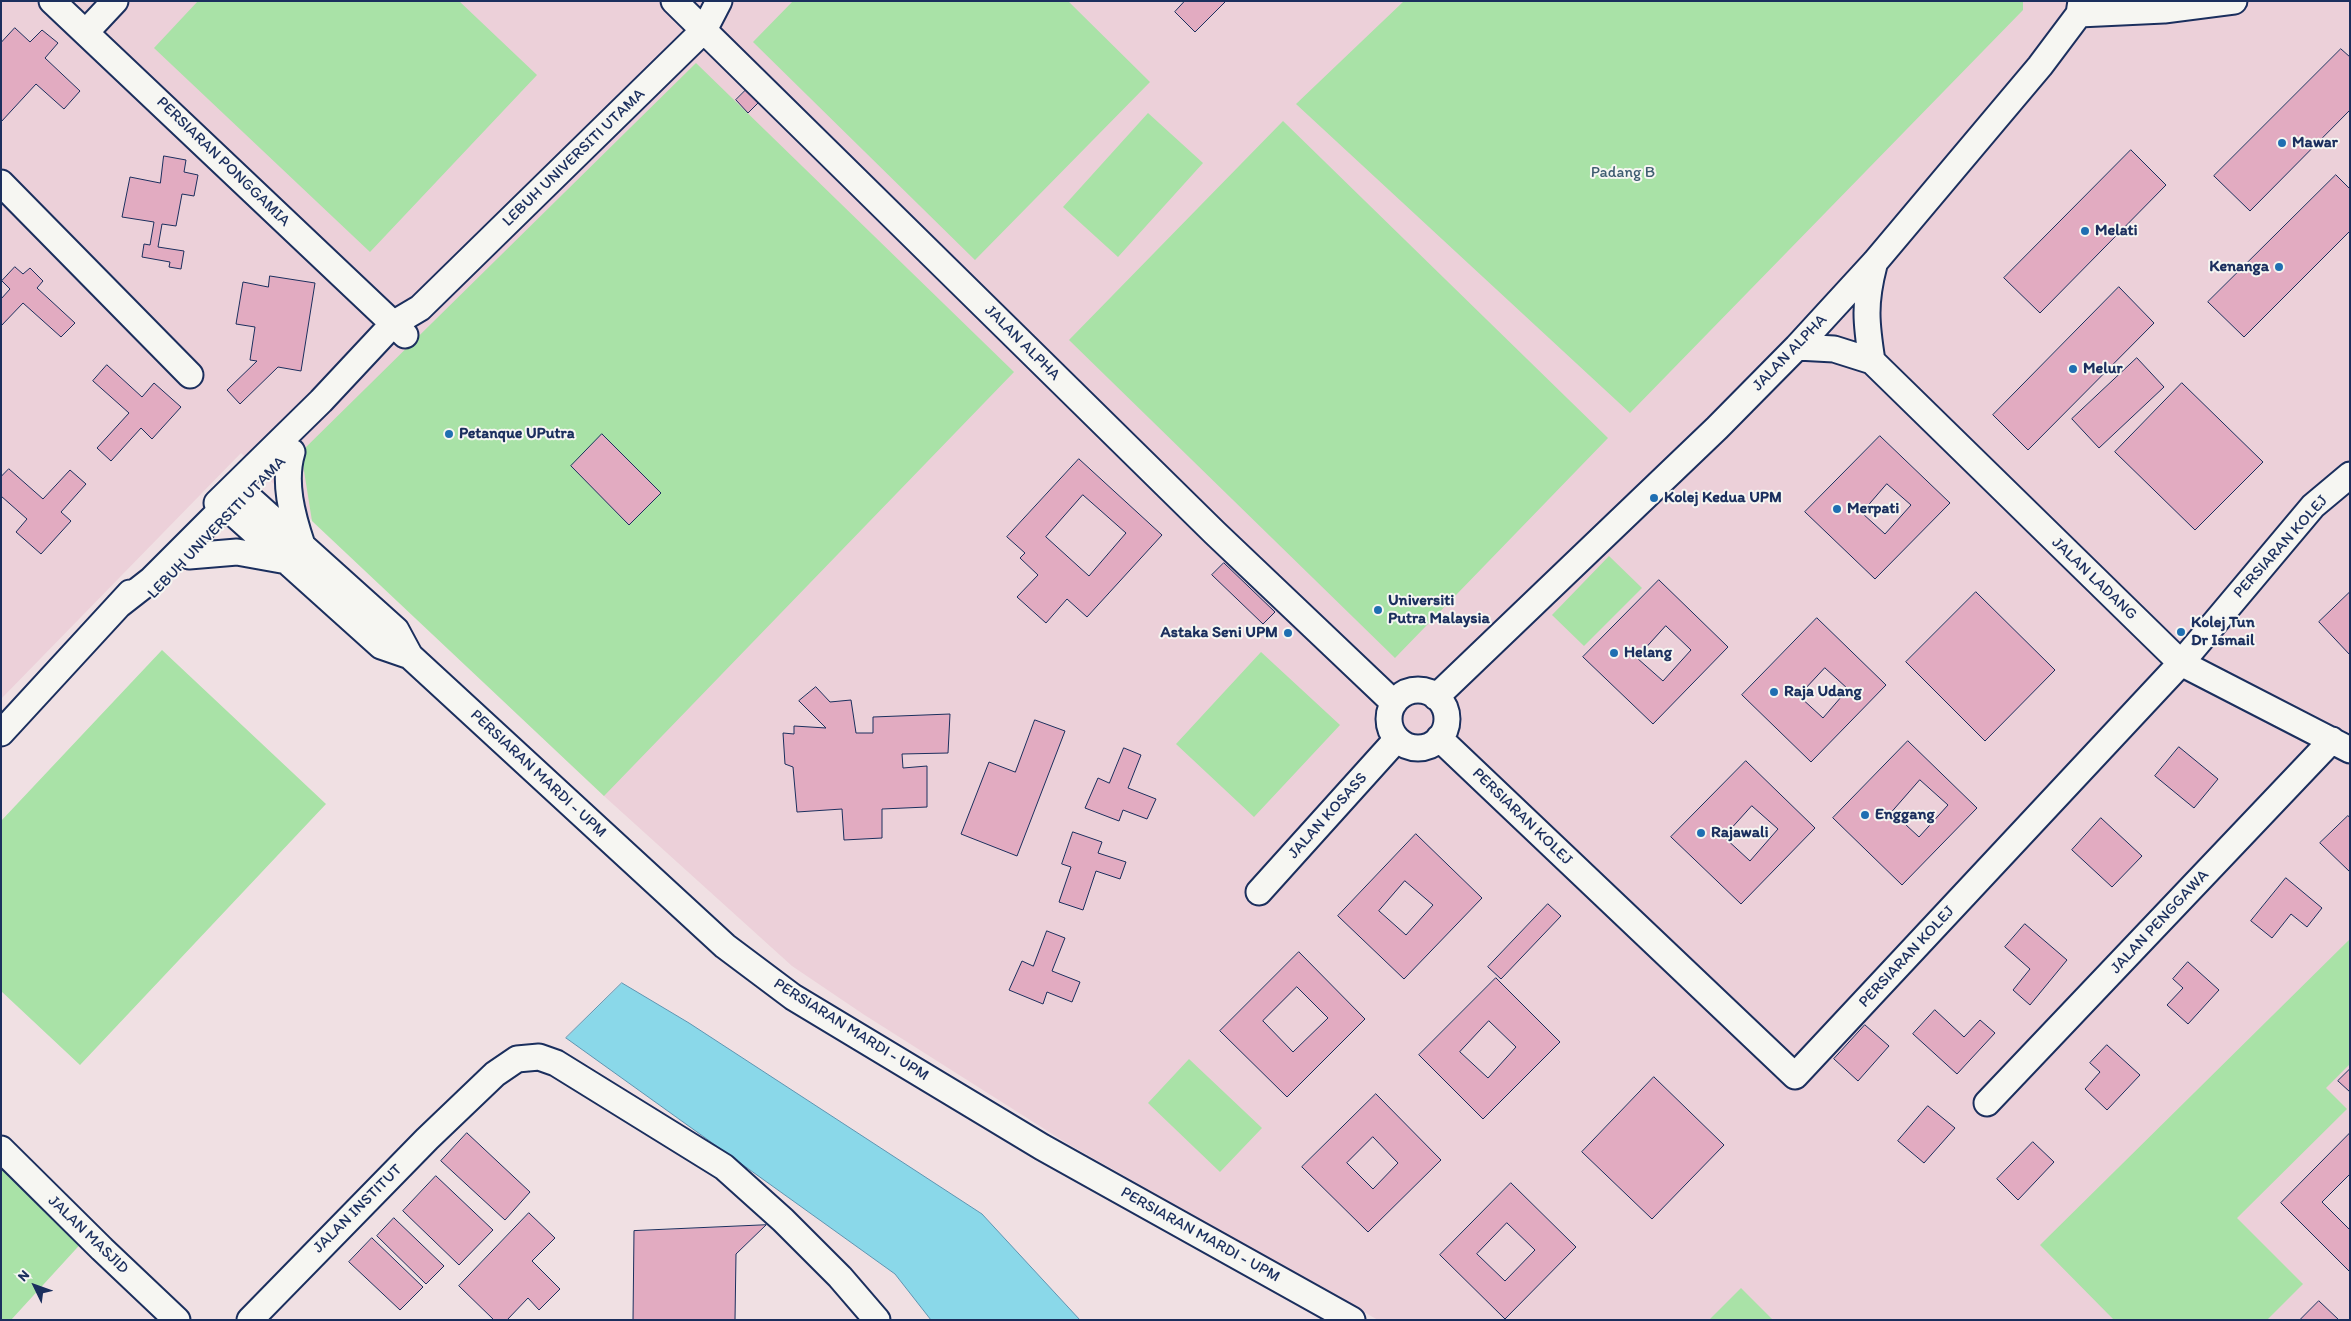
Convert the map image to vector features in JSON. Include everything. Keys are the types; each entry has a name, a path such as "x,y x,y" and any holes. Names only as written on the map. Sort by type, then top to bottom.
{"street":[{"name":"PERSIARAN PONGGAMIA","path":"52,1 399,330"},
{"path":"86,32 115,1"},
{"name":"JALAN ALPHA","path":"674,1 1214,533 1394,703"},
{"name":"LEBUH UNIVERSITI UTAMA","path":"1,734 86,663 237,503 292,452 420,308 704,30 719,1"},
{"path":"2080,7 2164,10 2234,1"},
{"name":"JALAN ALPHA","path":"1436,697 1717,428 1797,347 1875,262 2040,66 2080,7"},
{"path":"1,183 190,374"},
{"path":"1872,361 1865,308 1875,262"},
{"name":"LEBUH UNIVERSITI UTAMA","path":"1,734 119,605 226,493 399,330"},
{"name":"JALAN LADANG","path":"1797,347 1834,350 1872,361 2181,663 2341,745"},
{"path":"119,605 152,580 237,503 300,431 322,401"},
{"path":"189,556 237,552 295,553 289,463 292,452"},
{"name":"PERSIARAN KOLEJ","path":"1440,738 1795,1076 2181,663 2313,506 2350,475"},
{"name":"PERSIARAN MARDI - UPM","path":"237,503 295,553 396,630 410,656 725,946 793,997 1042,1147 1352,1320"},
{"path":"1419,690 1436,697 1446,712 1444,730 1440,738 1422,748 1412,748 1397,739 1391,730 1389,721 1390,711 1394,703 1401,696 1419,690"},
{"name":"JALAN KOSASS","path":"1259,892 1397,739"},
{"name":"JALAN PENGGAWA","path":"1987,1103 2341,745"},
{"name":"JALAN INSTITUT","path":"250,1320 420,1146 495,1074 517,1059 539,1057 556,1063 724,1167 783,1220 840,1277 877,1320"},
{"name":"JALAN MASJID","path":"1,1149 177,1320"}],"shaded area":[{"name":"Universiti Putra Malaysia","path":"1,1 2350,1 2350,1320 1378,1320 1068,1144 863,1014 792,966 604,796 241,453 1,699"}],"green space":[{"path":"198,1 459,1 537,75 370,252 154,48"},
{"path":"793,1 1068,1 1150,82 975,260 753,42"},
{"name":"Padang B","path":"1404,1 2023,1 2023,10 1630,413 1296,104"},
{"path":"696,63 1014,372 604,796 312,521 301,452"},
{"path":"1148,113 1203,163 1118,257 1063,207"},
{"path":"1283,121 1608,438 1395,658 1069,340"},
{"path":"1609,556 1642,588 1584,646 1552,615"},
{"path":"162,650 326,804 80,1065 1,991 1,821"},
{"path":"1261,652 1340,725 1254,817 1176,744"},
{"path":"2350,939 2350,1064 2326,1088 2347,1109 2237,1218 2303,1284 2267,1320 2114,1320 2040,1245"},
{"path":"1189,1059 1262,1128 1220,1172 1148,1103"},
{"path":"1,1156 86,1238 11,1320 1,1320"},
{"path":"1741,1288 1773,1320 1709,1320"}],"water":[{"path":"622,983 689,1023 982,1214 1080,1320 931,1320 895,1274 566,1038"}],"building":[{"path":"1185,1 1226,1 1195,32 1175,12"},
{"path":"15,28 30,42 42,30 58,43 45,58 80,91 64,109 36,84 1,122 1,43"},
{"name":"Mawar","path":"2341,49 2350,57 2350,110 2250,211 2214,176"},
{"path":"750,86 762,99 748,113 736,100"},
{"name":"Melati","path":"2131,150 2166,185 2040,313 2004,278"},
{"path":"164,156 186,160 184,172 198,175 194,196 182,194 176,226 162,224 158,247 184,251 181,269 169,267 170,262 142,257 144,244 150,245 154,222 122,217 130,177 160,183"},
{"name":"Kenanga","path":"2336,175 2350,189 2350,231 2244,337 2208,302"},
{"path":"15,267 23,274 30,268 43,281 37,288 75,323 61,337 23,303 1,326 1,299 10,289 2,281"},
{"path":"270,276 315,283 301,371 278,367 240,404 227,390 257,361 250,360 255,327 236,324 243,282 268,287"},
{"name":"Melur","path":"2119,287 2154,323 2028,450 1993,415"},
{"path":"2137,358 2164,387 2099,448 2072,419"},
{"path":"107,365 142,397 154,383 181,407 152,439 141,428 111,461 97,448 129,413 93,381"},
{"path":"2182,383 2263,462 2195,530 2115,452"},
{"path":"602,434 661,493 629,525 571,466"},
{"name":"Merpati","path":"1880,436 1950,503 1875,579 1805,512","holes":["1887,484 1911,505 1885,534 1862,513"]},
{"path":"1079,459 1162,535 1087,617 1067,599 1046,623 1017,597 1038,575 1020,558 1025,553 1007,537","holes":["1083,495 1126,533 1089,576 1046,537"]},
{"path":"9,469 43,499 70,470 86,484 61,512 71,521 41,554 16,532 27,519 1,496 1,477"},
{"path":"1224,563 1275,612 1263,624 1212,575"},
{"name":"Helang","path":"1659,580 1728,647 1653,724 1583,657","holes":["1666,626 1691,650 1663,681 1637,658"]},
{"path":"1976,592 2055,670 1985,741 1906,662"},
{"path":"2350,592 2350,655 2319,622"},
{"name":"Raja Udang","path":"1817,618 1886,685 1811,762 1742,695","holes":["1825,668 1848,689 1823,718 1799,696"]},
{"path":"816,687 830,702 851,700 856,733 873,733 873,717 950,714 948,753 902,754 903,768 927,766 927,807 882,809 882,838 844,840 842,809 797,812 793,767 785,764 783,733 794,734 794,726 826,728 799,701"},
{"path":"1035,720 1065,731 1017,856 961,834 989,762 1015,772"},
{"name":"Enggang","path":"1908,741 1977,808 1902,885 1833,818","holes":["1920,780 1948,805 1919,837 1892,812"]},
{"path":"2179,747 2218,779 2194,808 2155,776"},
{"path":"1124,748 1141,755 1128,788 1156,799 1147,819 1123,810 1119,821 1085,808 1098,778 1109,783"},
{"name":"Rajawali","path":"1746,761 1815,828 1741,904 1671,837","holes":["1752,806 1778,829 1750,861 1724,837"]},
{"path":"2348,816 2350,817 2350,872 2320,843"},
{"path":"2101,818 2142,856 2112,887 2072,850"},
{"path":"1073,832 1102,842 1098,853 1126,862 1120,879 1096,871 1083,910 1059,902 1071,867 1062,864"},
{"path":"1416,834 1482,898 1404,979 1338,916","holes":["1405,881 1433,905 1406,935 1379,911"]},
{"path":"2286,878 2322,908 2307,927 2291,914 2272,938 2251,921"},
{"path":"1548,904 1561,916 1501,979 1488,967"},
{"path":"2025,924 2067,960 2030,1005 2013,990 2030,969 2005,947"},
{"path":"1047,931 1065,938 1052,971 1080,982 1072,1002 1047,992 1043,1004 1009,990 1022,961 1033,966"},
{"path":"1299,952 1365,1019 1287,1097 1220,1031","holes":["1297,987 1328,1018 1293,1052 1263,1021"]},
{"path":"2188,962 2219,990 2188,1024 2167,1005 2183,988 2173,979"},
{"path":"1496,978 1560,1042 1483,1119 1419,1055","holes":["1489,1021 1516,1047 1488,1078 1460,1052"]},
{"path":"1935,1010 1964,1037 1980,1020 1995,1033 1957,1074 1913,1034"},
{"path":"1865,1025 1889,1046 1858,1081 1834,1059"},
{"path":"2107,1045 2140,1075 2107,1110 2085,1089 2100,1072 2090,1063"},
{"path":"2350,1069 2350,1092 2338,1081"},
{"path":"1654,1077 1724,1145 1652,1219 1582,1152"},
{"path":"1376,1094 1441,1160 1368,1232 1302,1167","holes":["1373,1137 1398,1163 1373,1189 1347,1163"]},
{"path":"1928,1106 1955,1128 1924,1163 1898,1141"},
{"path":"467,1133 530,1192 505,1220 441,1161"},
{"path":"2350,1133 2350,1174 2322,1202 2350,1230 2350,1272 2281,1203"},
{"path":"2033,1142 2054,1162 2018,1200 1997,1179"},
{"path":"436,1176 493,1230 459,1265 403,1211"},
{"path":"1511,1183 1576,1247 1505,1319 1440,1255","holes":["1507,1223 1535,1250 1505,1281 1477,1254"]},
{"path":"529,1213 555,1238 532,1261 560,1289 539,1310 528,1298 507,1320 494,1320 459,1286"},
{"path":"394,1218 444,1266 426,1284 377,1236"},
{"path":"766,1225 736,1254 735,1320 633,1320 634,1231"},
{"path":"372,1238 423,1287 400,1310 349,1262"},
{"path":"2319,1301 2339,1320 2300,1320"}],"place":[{"name":"Mawar","path":"2282,143"},
{"name":"Melati","path":"2085,231"},
{"name":"Kenanga","path":"2279,267"},
{"name":"Melur","path":"2073,369"},
{"name":"Petanque UPutra","path":"449,434"},
{"name":"Kolej Kedua UPM","path":"1654,498"},
{"name":"Merpati","path":"1837,509"},
{"name":"Universiti Putra Malaysia","path":"1378,610"},
{"name":"Kolej Tun Dr Ismail","path":"2181,632"},
{"name":"Astaka Seni UPM","path":"1288,633"},
{"name":"Helang","path":"1614,653"},
{"name":"Raja Udang","path":"1774,692"},
{"name":"Enggang","path":"1865,815"},
{"name":"Rajawali","path":"1701,833"}]}
